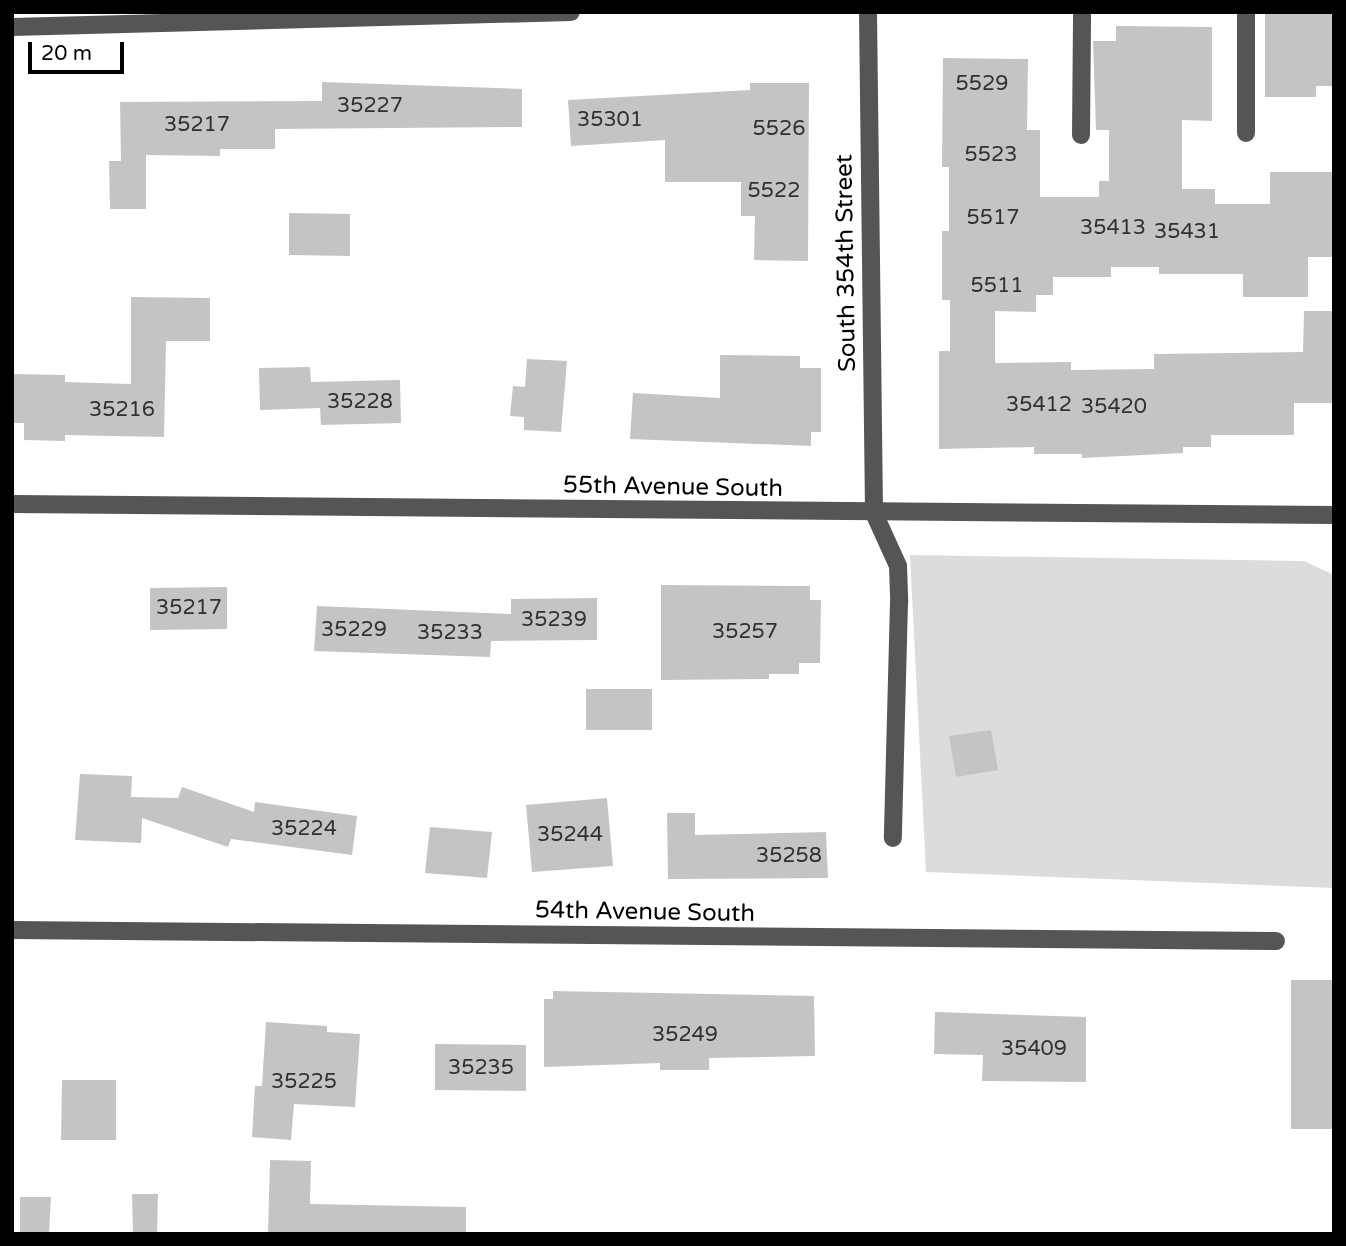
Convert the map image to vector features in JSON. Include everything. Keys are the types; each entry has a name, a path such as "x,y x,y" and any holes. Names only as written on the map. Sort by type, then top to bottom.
{"street":[{"path":"12,27 570,12"},
{"name":"South 354th Street","path":"868,12 874,513"},
{"path":"1082,12 1082,135"},
{"path":"1245,12 1246,133"},
{"name":"55th Avenue South","path":"12,504 1334,515"},
{"path":"874,513 898,566 893,838"},
{"name":"54th Avenue South","path":"12,930 1276,941"}],"shaded area":[{"path":"910,555 1304,561 1334,575 1334,888 926,872"}],"building":[{"path":"1265,12 1334,12 1334,86 1316,86 1316,97 1265,97"},
{"path":"1116,26 1212,27 1212,121 1182,120 1182,189 1215,189 1215,204 1270,204 1270,172 1334,172 1334,257 1308,257 1308,297 1243,297 1243,274 1159,274 1159,267 1111,267 1111,277 1053,277 1053,295 1036,295 1036,312 995,311 995,363 1071,362 1071,370 1154,369 1154,354 1303,352 1304,311 1334,311 1334,403 1294,403 1294,435 1211,435 1211,447 1183,447 1183,453 1082,458 1082,454 1034,454 1034,447 939,449 939,351 950,351 950,300 942,300 942,231 949,231 949,167 942,167 943,58 1028,59 1027,130 1040,130 1040,197 1099,197 1099,181 1109,181 1109,130 1096,130 1093,41 1116,41"},
{"path":"322,82 522,89 522,127 275,129 275,149 220,149 220,156 146,155 146,209 110,209 109,161 121,161 120,102 322,101"},
{"path":"750,83 809,83 808,261 754,260 755,216 741,216 741,182 665,182 665,140 571,146 568,100 750,90"},
{"path":"289,213 350,214 350,256 289,255"},
{"path":"131,297 210,298 210,341 166,341 164,437 65,435 65,441 24,440 24,423 12,423 12,374 65,375 65,382 131,384"},
{"path":"720,355 800,356 800,368 821,368 821,432 811,432 811,446 630,439 633,393 720,398"},
{"path":"527,359 567,361 561,432 524,430 524,417 510,416 513,386 525,387"},
{"path":"310,367 311,382 400,380 401,423 321,425 320,408 260,410 259,368"},
{"path":"661,585 810,586 810,600 821,600 820,663 799,663 799,674 769,674 769,679 661,680"},
{"path":"227,587 227,629 150,630 150,588"},
{"path":"597,598 597,640 491,641 490,657 314,651 317,606 511,614 511,599"},
{"path":"586,689 652,689 652,730 586,730"},
{"path":"991,730 998,770 956,777 949,736"},
{"path":"80,774 132,776 131,797 178,798 182,787 254,812 255,802 357,816 352,855 231,839 228,847 142,818 141,843 75,840"},
{"path":"607,798 613,866 532,872 526,805"},
{"path":"667,813 695,813 695,835 826,832 828,878 668,879"},
{"path":"430,827 492,832 487,878 425,873"},
{"path":"1291,980 1334,980 1334,1129 1291,1129"},
{"path":"553,991 814,996 815,1056 709,1058 709,1070 660,1070 660,1063 544,1067 544,999 553,999"},
{"path":"935,1012 1086,1017 1086,1082 982,1081 983,1055 934,1054"},
{"path":"266,1022 327,1026 327,1032 360,1034 355,1107 294,1104 291,1140 252,1137 255,1086 262,1086"},
{"path":"435,1044 526,1045 526,1091 435,1090"},
{"path":"62,1080 116,1080 116,1140 61,1140"},
{"path":"270,1160 311,1161 310,1204 466,1207 466,1234 268,1234"},
{"path":"132,1194 158,1194 157,1234 133,1234"},
{"path":"20,1197 51,1197 49,1234 20,1234"}]}
